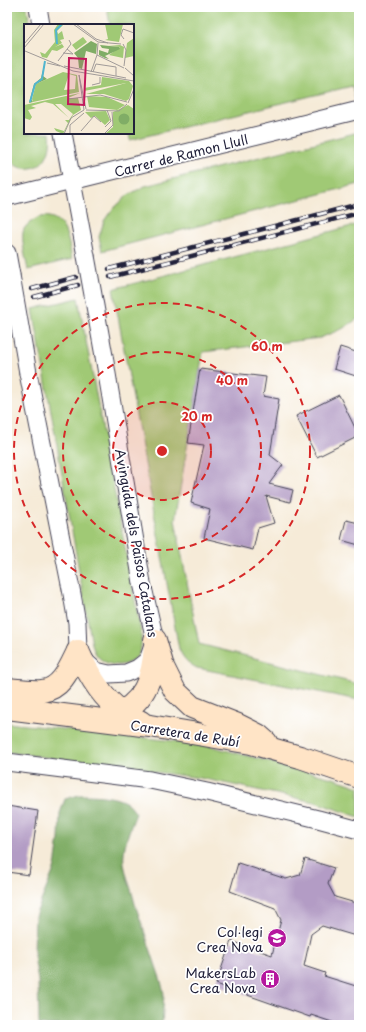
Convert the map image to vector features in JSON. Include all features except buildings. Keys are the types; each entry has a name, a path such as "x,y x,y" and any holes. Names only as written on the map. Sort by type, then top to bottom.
{"main road":[{"path":"102,720 122,712 140,698 149,679 154,657 155,640"},
{"path":"155,640 163,667 175,691 192,707 245,728 258,735 274,749"},
{"path":"7,690 42,691 55,687 65,677 78,651"},
{"path":"78,651 88,674 102,693 122,712 150,726"},
{"name":"Carretera de Rubí","path":"7,708 194,733 274,749 359,777"}],"street":[{"path":"38,7 41,24"},
{"name":"Carrer de Ramon Llull","path":"7,197 355,111"},
{"name":"Avinguda dels Països Catalans","path":"63,134 104,356 142,583 155,640 148,660 138,668 126,672 109,674 96,671 87,664 78,651"},
{"path":"7,253 28,373 72,594 77,623 78,651"},
{"path":"7,762 150,780 266,806 359,830"}],"green space":[{"path":"7,7 27,7 30,24 24,24 24,134 50,134 50,147 44,160 34,167 27,168 17,166 7,158"},
{"path":"107,7 359,7 359,117 352,86 130,140 129,134 134,134 134,24 110,24"},
{"path":"359,132 359,184 102,251 99,237 104,221 111,211 128,195 145,186"},
{"path":"39,217 49,217 60,223 68,240 72,259 28,270 23,233 27,225"},
{"path":"359,224 359,318 342,329 320,338 203,352 175,520 199,644 358,684 359,681 359,700 197,668 188,662 182,655 179,649 113,289"},
{"path":"78,298 141,632 141,649 136,657 125,664 119,665 100,659 92,645 33,309"},
{"path":"7,723 202,744 336,779 359,787 359,817 315,802 200,778 7,752"},
{"path":"79,795 116,798 127,803 136,813 125,844 124,864 135,904 161,981 164,994 162,1025 39,1025 38,981 34,956 35,916 55,867 59,839 60,813 65,799"}],"railway":[{"path":"109,269 359,204"},
{"path":"110,277 359,213"},
{"path":"32,289 76,277"},
{"path":"34,297 78,285"}],"place":[{"name":"Col·legi Crea Nova","path":"277,938"},
{"name":"MakersLab Crea Nova","path":"270,979"}]}
